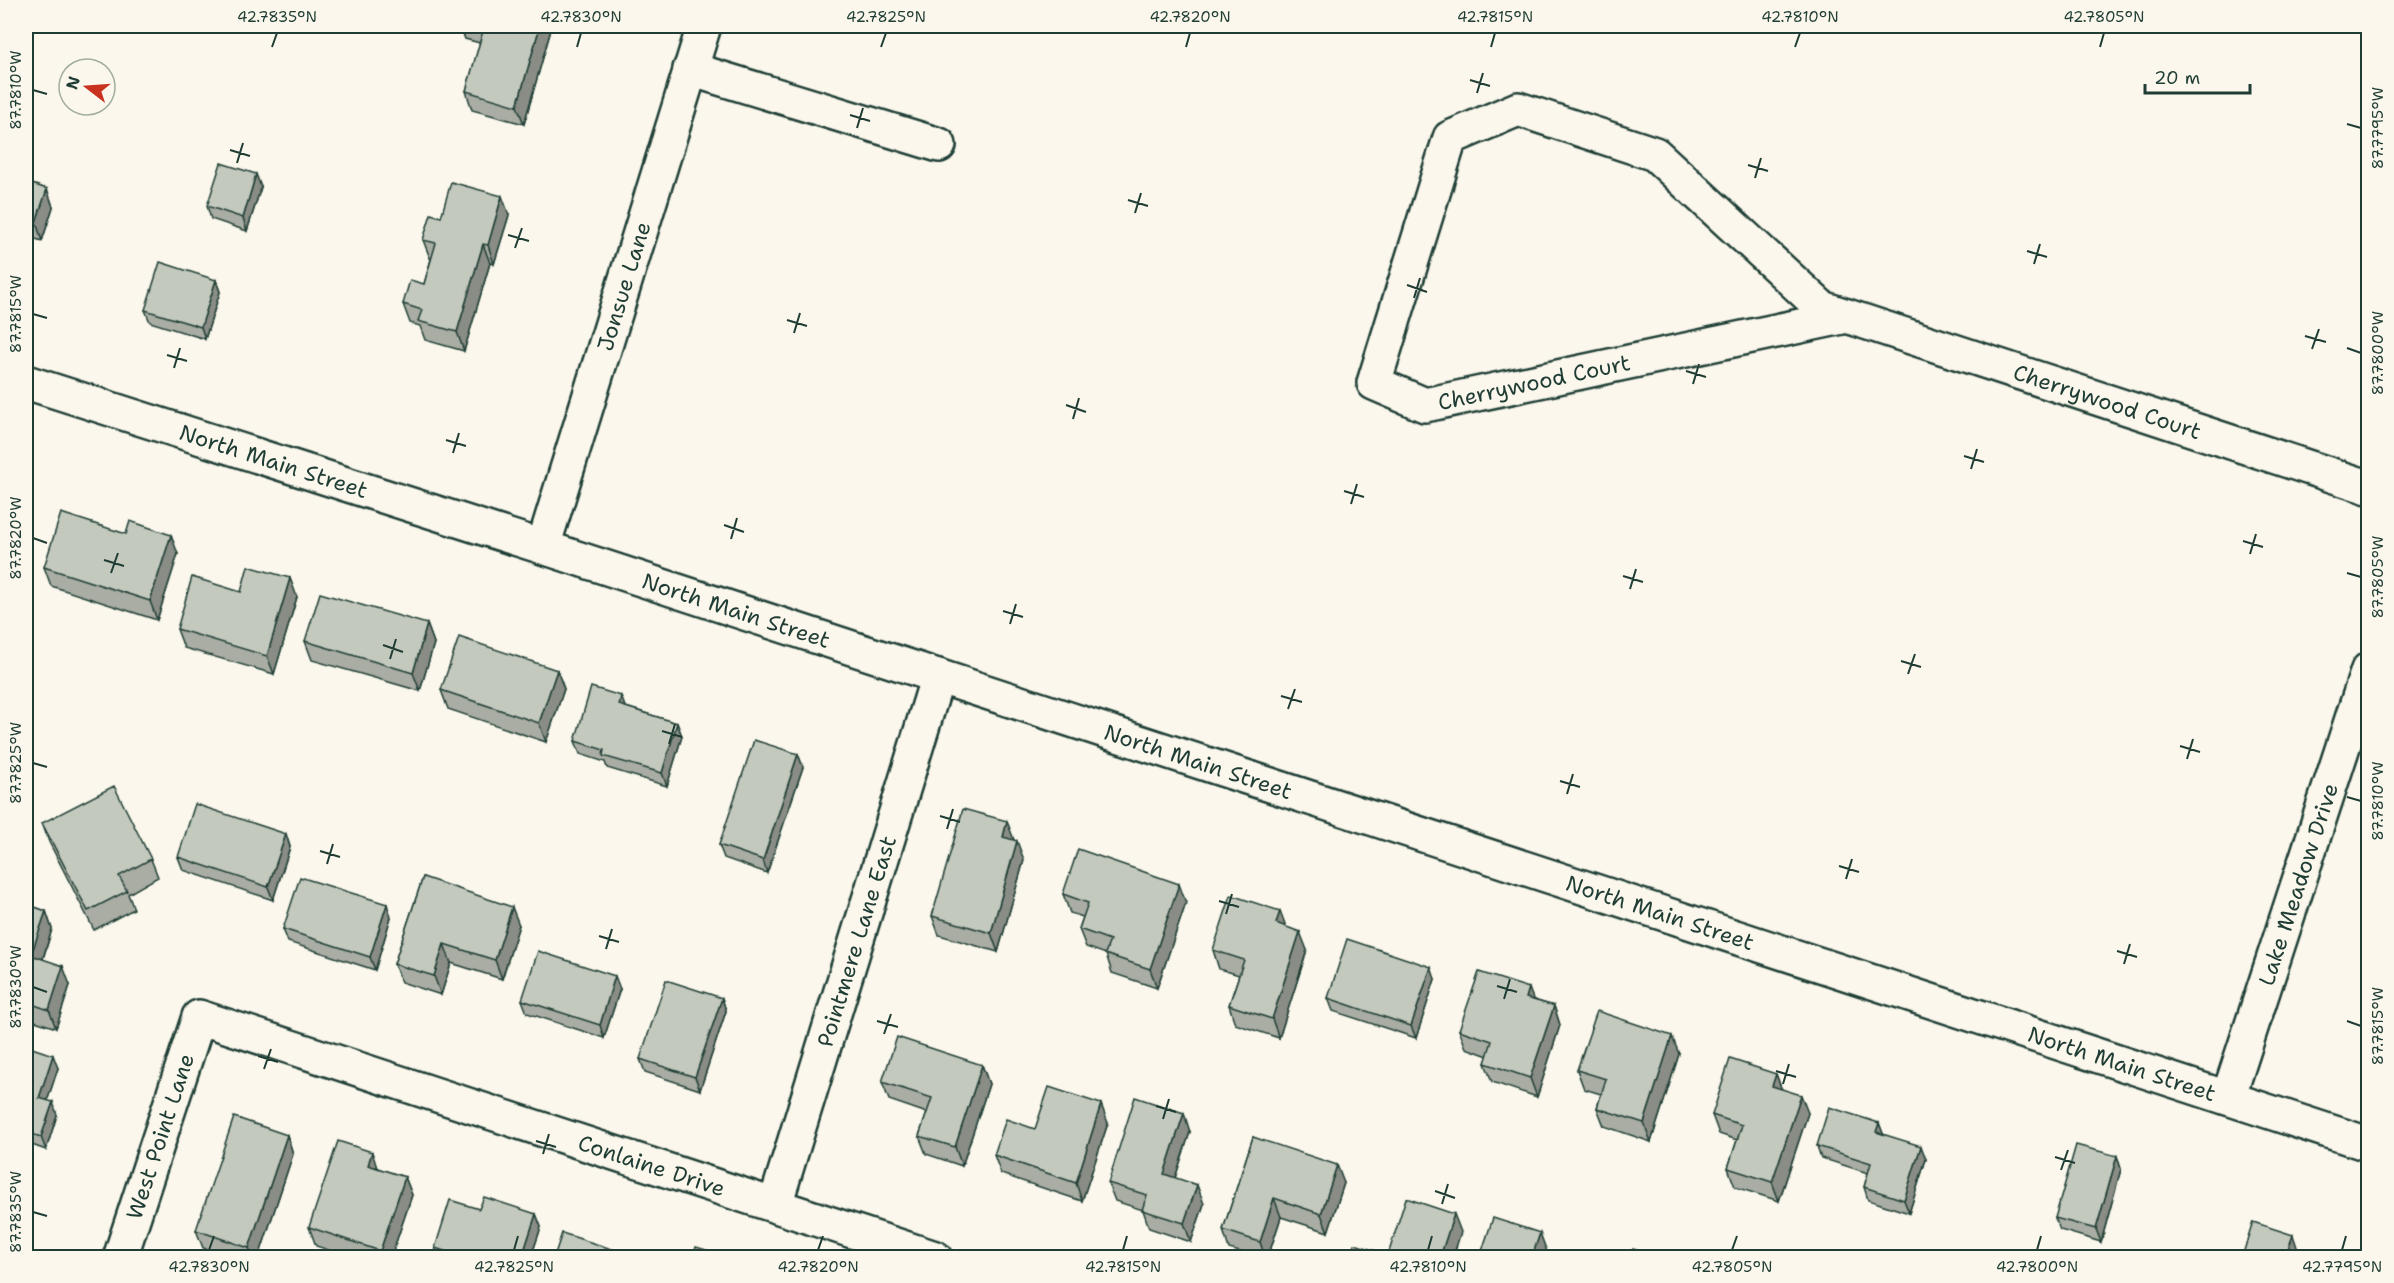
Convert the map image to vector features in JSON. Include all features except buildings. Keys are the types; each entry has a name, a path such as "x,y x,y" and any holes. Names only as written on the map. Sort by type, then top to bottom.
{"street":[{"name":"Jonsue Lane","path":"543,547 704,26"},
{"path":"690,69 939,145"},
{"name":"Cherrywood Court","path":"1847,316 1425,405 1374,383 1450,138 1518,109 1655,154 1822,308 1847,316 2368,487"},
{"name":"North Main Street","path":"26,382 543,547 2368,1144"},
{"name":"Lake Meadow Drive","path":"2228,1098 2368,670"},
{"name":"Pointmere Lane East","path":"775,1205 938,676"},
{"name":"Conlaine Drive","path":"199,1017 935,1257"},
{"name":"West Point Lane","path":"120,1257 199,1017"}]}
